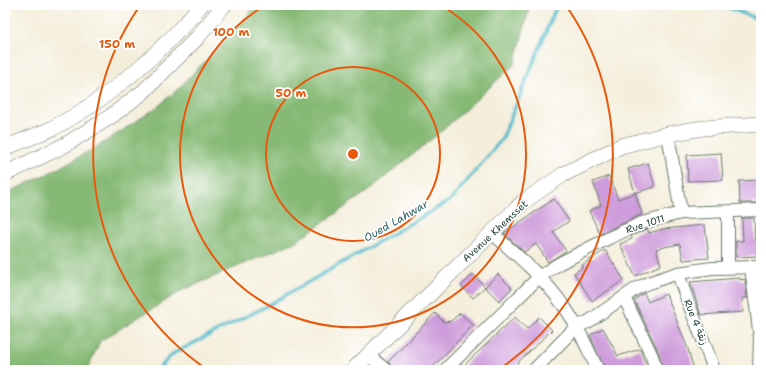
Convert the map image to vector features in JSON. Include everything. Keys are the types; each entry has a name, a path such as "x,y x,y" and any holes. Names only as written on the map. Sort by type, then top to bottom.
{"street":[{"path":"5,148 53,127 98,100 130,76 159,50 186,24 201,5"},
{"path":"5,174 65,145 110,117 143,92 197,38 224,5"},
{"name":"Avenue Khemsset","path":"353,370 523,202 564,174 621,146 668,134 703,128 761,124"},
{"path":"668,134 681,214"},
{"name":"Rue 1011","path":"445,370 540,276 560,263 642,223 681,214 761,210"},
{"path":"728,212 728,267"},
{"path":"492,233 540,276 564,305 577,326 598,370"},
{"path":"534,370 577,326 588,322 642,286 678,273 728,267 756,267 760,338 759,370"},
{"name":"Rue 4 زنقة","path":"678,273 714,370"},
{"path":"624,298 649,350 656,370"},
{"path":"368,355 386,370"}],"green space":[{"path":"256,5 530,5 515,64 444,129 368,191 295,242 183,290 100,341 87,370 5,370 5,194 59,168 103,143 156,108 177,90 236,29"}],"building":[{"path":"721,153 723,180 688,181 687,155"},
{"path":"648,163 655,187 635,193 628,169"},
{"path":"609,176 618,199 635,193 642,214 600,234 589,211 601,205 593,182"},
{"path":"761,180 761,203 740,203 739,181"},
{"path":"554,199 569,221 553,232 566,251 548,262 536,244 524,252 504,233"},
{"path":"742,218 754,218 755,240 761,240 761,256 736,257 736,241 743,241"},
{"path":"705,225 709,258 683,260 680,244 656,249 661,265 635,276 620,244 632,239 631,236 647,229 649,233 663,229"},
{"path":"605,250 624,280 592,301 574,273 583,267 582,265"},
{"path":"473,274 485,287 473,298 461,286"},
{"path":"498,274 512,288 499,301 485,287"},
{"path":"740,278 740,280 745,279 747,298 742,298 743,312 701,315 690,282"},
{"path":"644,293 648,302 666,294 688,349 694,370 663,370 659,353 634,300"},
{"path":"435,313 444,322 451,321 460,313 473,325 430,370 395,370 388,362"},
{"path":"515,317 527,329 539,317 552,330 510,370 459,370"},
{"path":"603,328 618,356 640,349 648,370 605,370 590,335"}],"waterway":[{"name":"Oued Lahwar","path":"157,370 174,353 265,307 451,200 502,139 557,5"},
{"name":"Oued Lahwar","path":"721,5 761,20"}]}
